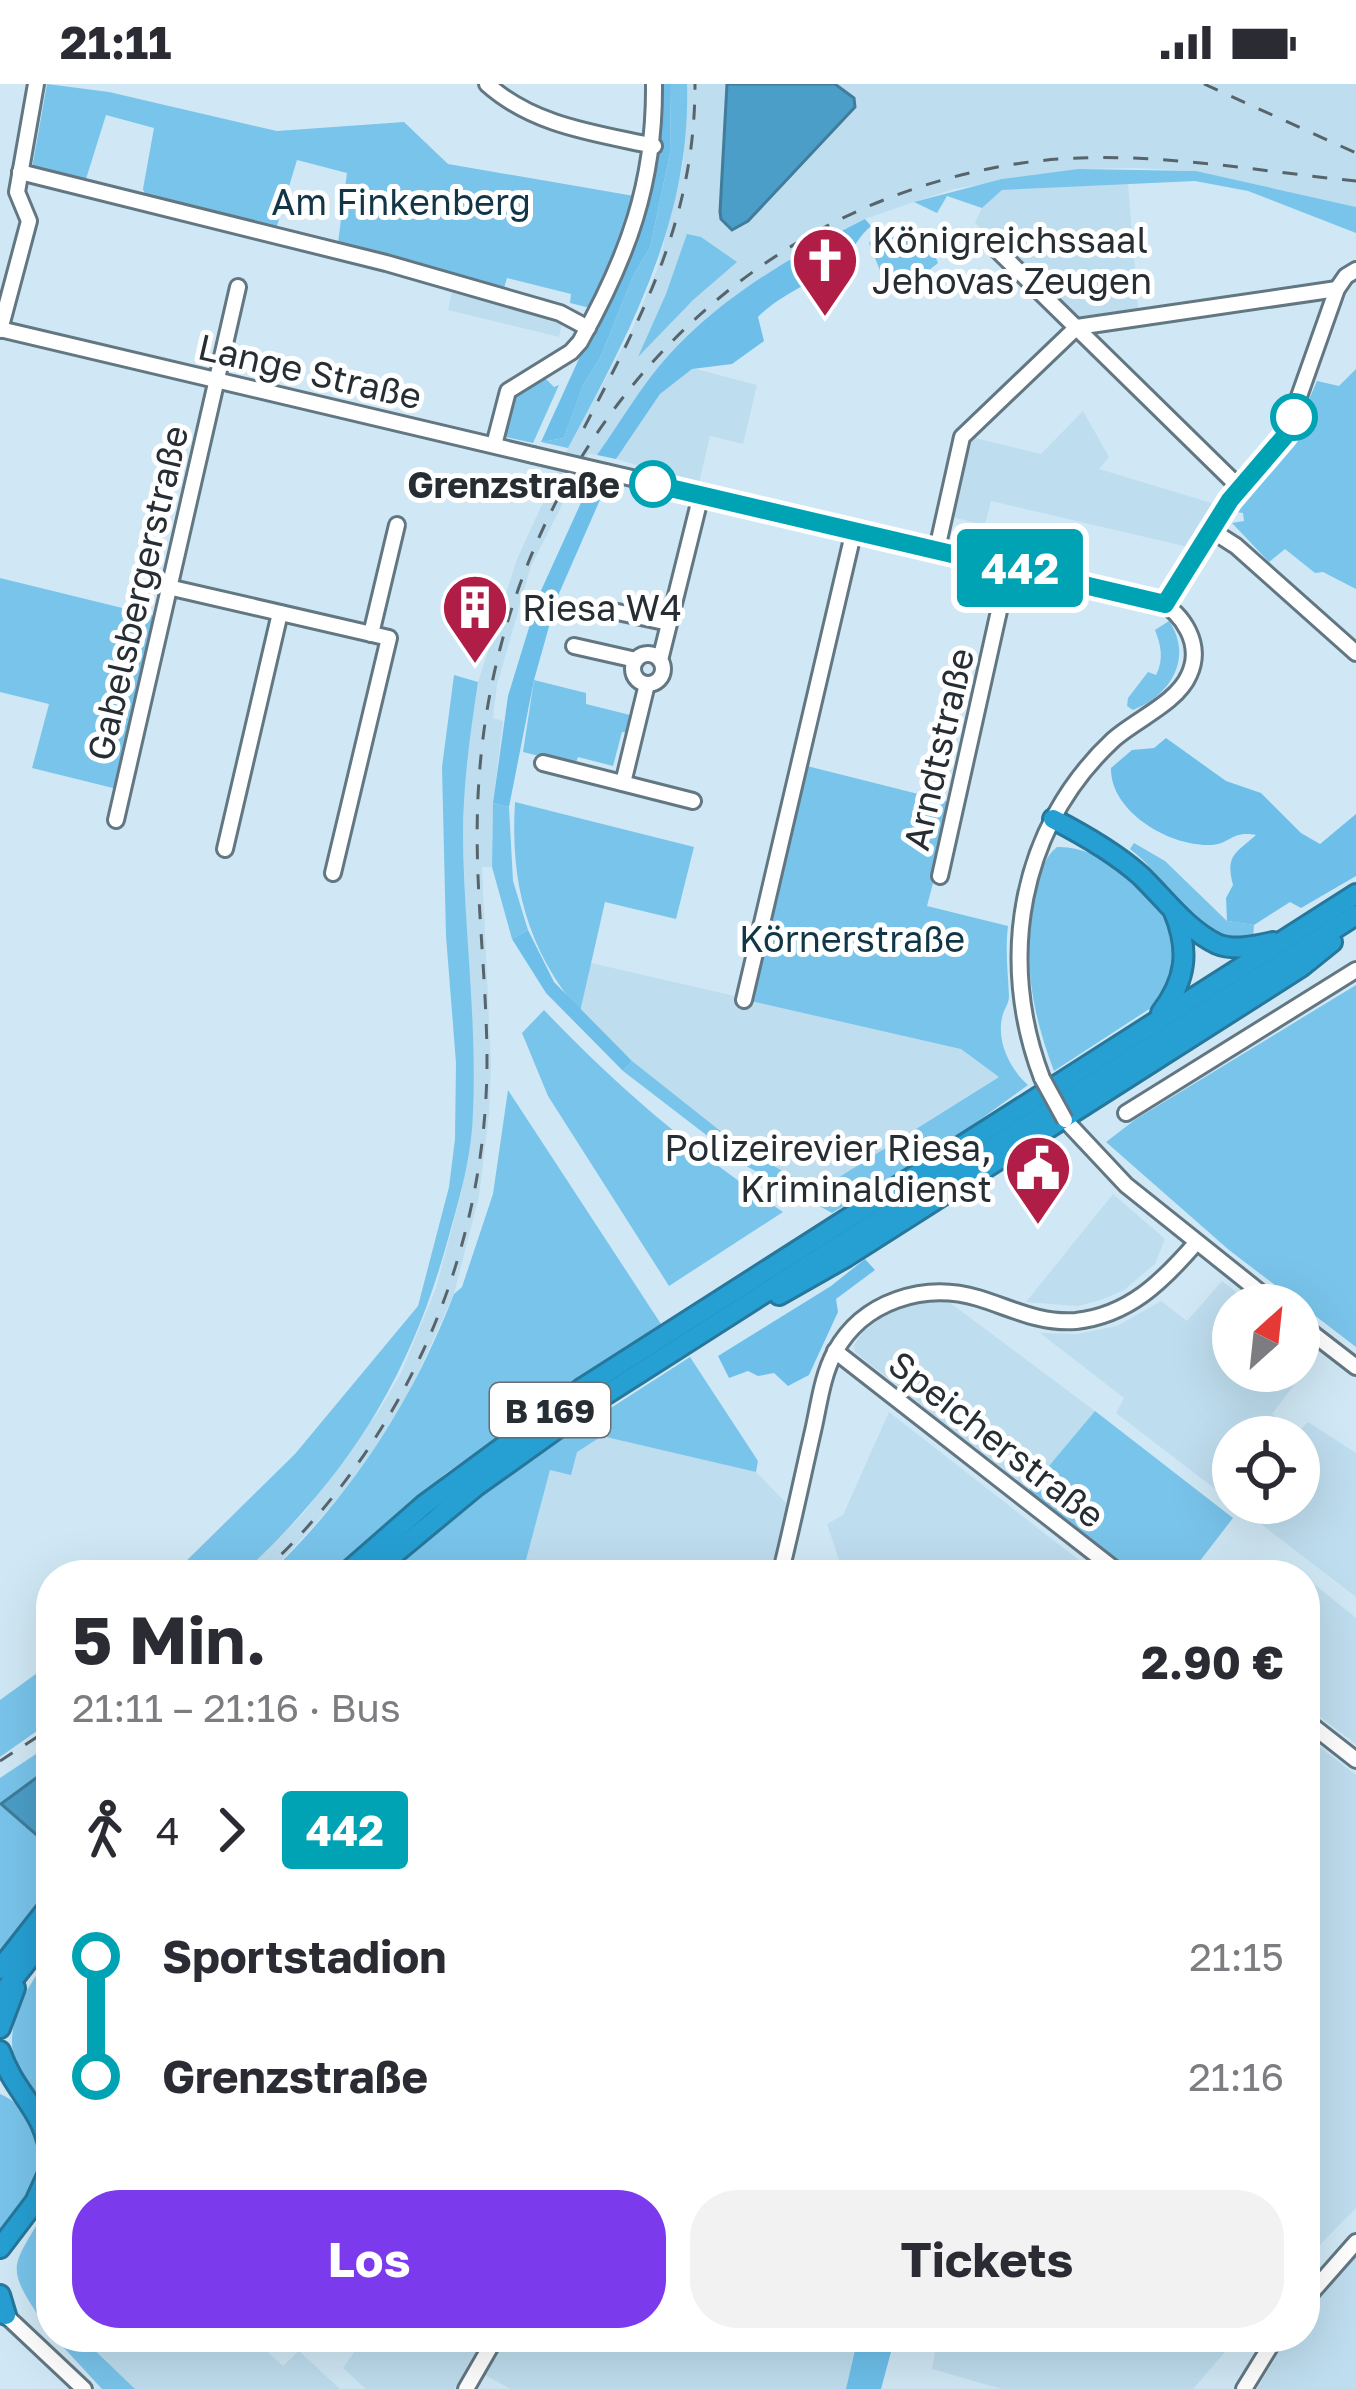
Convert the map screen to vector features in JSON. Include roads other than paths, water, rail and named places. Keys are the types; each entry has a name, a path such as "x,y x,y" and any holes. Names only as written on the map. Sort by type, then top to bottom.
{"highway":[{"path":"1053,819 1110,851 1174,912 1218,944 1239,948 1289,937"},
{"name":"B 169","path":"361,1560 424,1505 567,1398 1356,894"},
{"path":"1154,1022 1184,971 1186,953 1174,912"},
{"name":"B 169","path":"387,1560 518,1454 1356,915"},
{"path":"751,1300 784,1294 1065,1120 1301,967 1333,941 1338,926"},
{"path":"0,1969 36,1923"},
{"path":"0,1996 36,1950"},
{"path":"0,2028 26,1963"},
{"path":"0,2051 7,2070 36,2108"},
{"path":"0,2090 36,2110"},
{"path":"0,2270 1,2248 36,2200"},
{"path":"0,2295 3,2313"}],"street":[{"path":"0,330 29,221 18,200 36,84"},
{"path":"487,84 506,99 561,126 654,146"},
{"path":"494,445 508,391 572,352 588,328 638,214 654,146 654,84"},
{"path":"20,172 408,269 560,313 588,328"},
{"path":"988,241 1240,488"},
{"path":"1165,604 1240,488 1285,436 1337,289 1356,270"},
{"name":"Gabelsbergerstraße","path":"116,820 238,287"},
{"path":"937,549 962,436 1076,327 1337,289"},
{"name":"Lange Straße","path":"0,330 701,495"},
{"path":"623,783 647,684 662,675 660,660 701,495 1165,604 1189,631 1193,651 1189,676 1182,687 1132,723 1094,760 1053,819 1027,884 1017,964 1023,1016 1042,1078 1065,1120 1101,1162 1248,1284"},
{"path":"371,634 397,525"},
{"path":"744,1000 854,530"},
{"path":"1211,530 1236,546 1356,653"},
{"name":"Arndtstraße","path":"940,876 1009,566"},
{"path":"168,586 388,638 334,873"},
{"path":"608,610 669,623"},
{"path":"225,849 280,613"},
{"path":"574,646 636,660 650,655 660,660"},
{"path":"636,660 635,677 647,684"},
{"path":"543,764 693,801"},
{"path":"1126,1113 1356,970"},
{"path":"783,1560 821,1394 836,1351 879,1307 929,1292 958,1293 1055,1322 1098,1317 1154,1288 1196,1244"},
{"path":"1320,1339 1356,1367"},
{"name":"Speicherstraße","path":"836,1351 1103,1560"},
{"path":"1320,1732 1356,1760"},
{"path":"1320,2283 1356,2242"},
{"path":"3,2313 36,2344"},
{"path":"45,2352 84,2389"},
{"path":"466,2389 487,2352"},
{"path":"1244,2389 1267,2352"}],"railway":[{"path":"584,428 645,304 676,221 693,132 695,84"},
{"path":"1204,84 1356,153"},
{"path":"275,1560 356,1467 427,1343 452,1276 471,1207 483,1136 487,1063 477,816 495,668 529,561 578,463 642,374 720,298 810,236 911,190 1022,163 1106,158 1189,162 1356,181"},
{"path":"0,1761 36,1738"}],"place":[{"name":"Königreichssaal Jehovas Zeugen","path":"825,319"},
{"name":"Grenzstraße","path":"653,484"},
{"name":"Riesa W4","path":"475,666"},
{"name":"Polizeirevier Riesa, Kriminaldienst","path":"1038,1227"}],"park label":[{"name":"Am Finkenberg","path":"401,201"},
{"name":"Körnerstraße","path":"852,938"}]}
